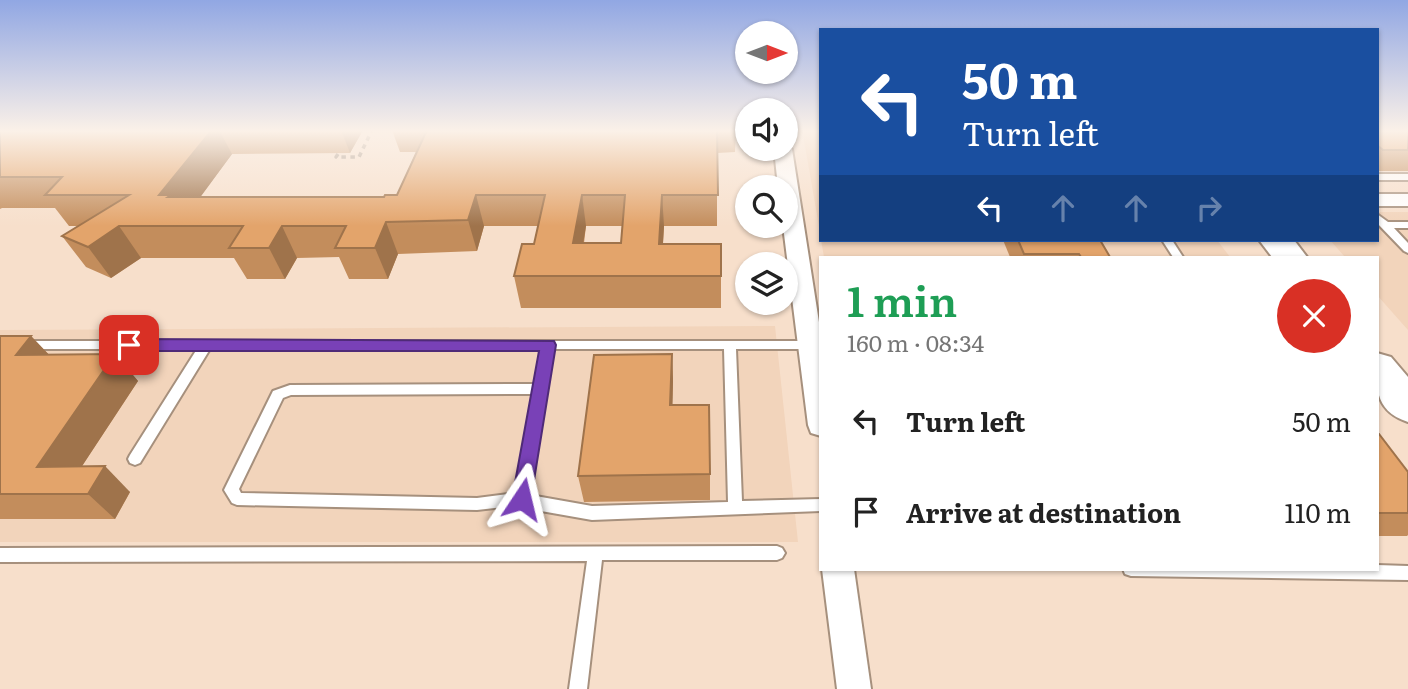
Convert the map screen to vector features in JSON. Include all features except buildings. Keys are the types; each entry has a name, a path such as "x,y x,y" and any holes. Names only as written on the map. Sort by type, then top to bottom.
{"main road":[{"path":"1278,242 1289,256"}],"street":[{"path":"785,162 818,379"},
{"path":"1379,201 1408,200"},
{"path":"838,571 854,689"}],"lane":[{"path":"1379,177 1408,177"},
{"path":"1381,221 1408,225"},
{"path":"1381,221 1408,249"},
{"path":"0,345 811,345"},
{"path":"135,458 206,345"},
{"path":"522,499 548,345"},
{"path":"730,345 735,508"},
{"path":"540,389 290,390 278,395 231,490 237,499 477,504 522,499 541,505 592,513 819,505"},
{"path":"0,555 777,553"},
{"path":"578,689 595,555"},
{"path":"1270,571 1408,573"}],"shaded area":[{"path":"819,162 819,226 808,163"},
{"path":"1379,212 1408,212 1408,330 1379,297 1379,256 1344,256 1332,242 1379,242"},
{"path":"821,242 1219,242 1229,256 824,256"},
{"path":"775,326 798,542 0,542 0,330"}],"route":[{"path":"129,345 548,345 522,499"}]}
